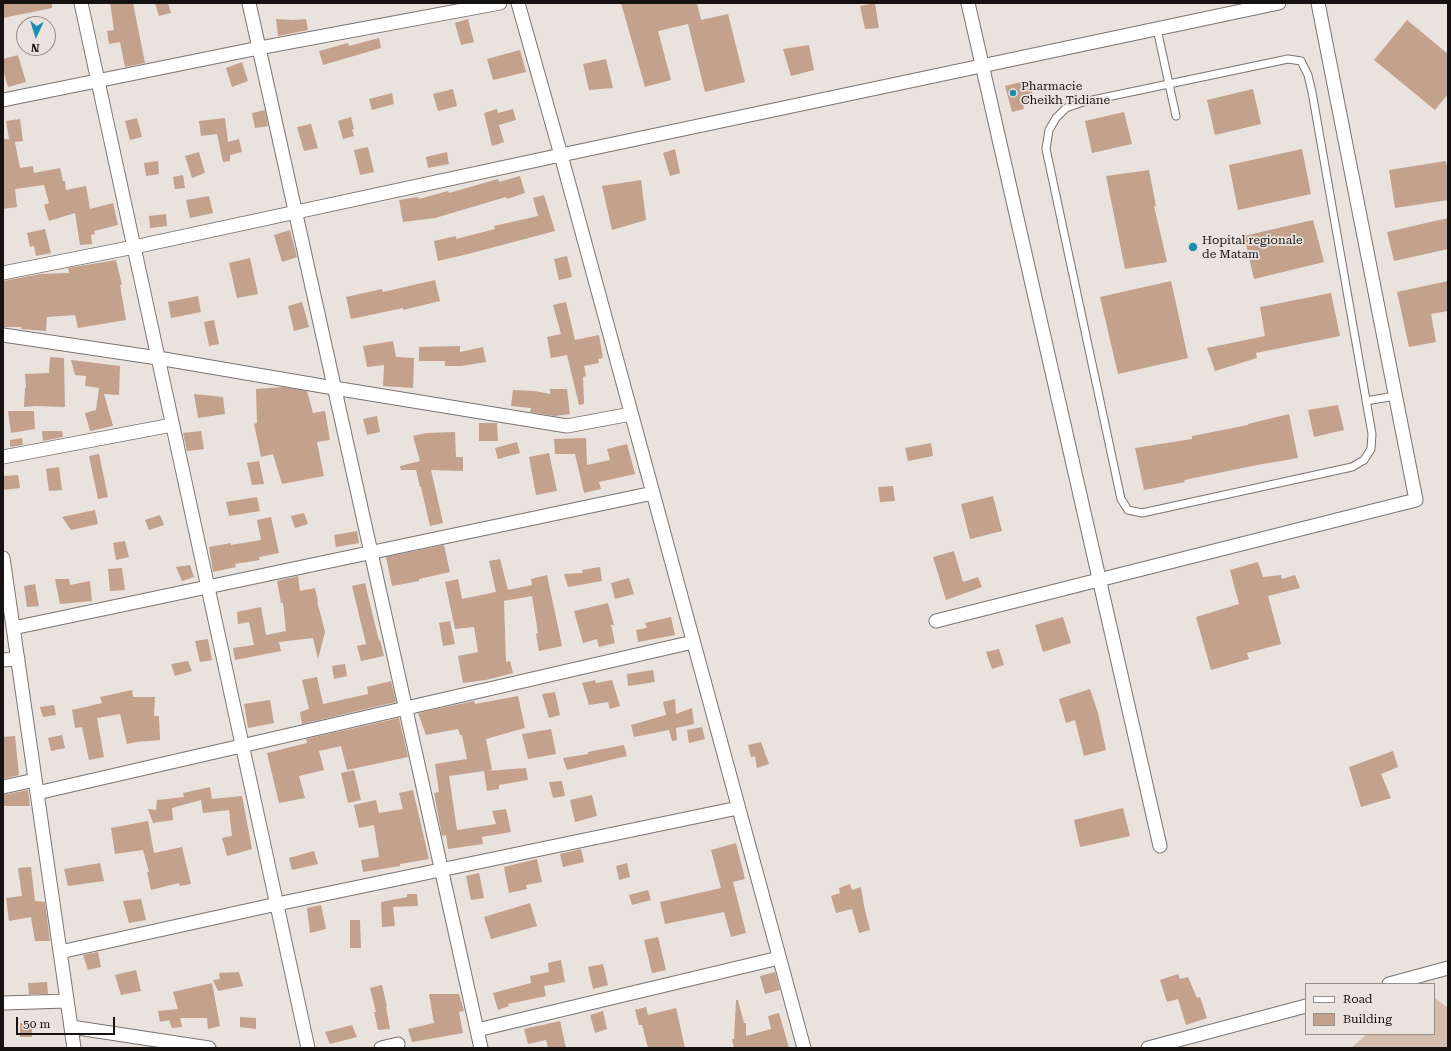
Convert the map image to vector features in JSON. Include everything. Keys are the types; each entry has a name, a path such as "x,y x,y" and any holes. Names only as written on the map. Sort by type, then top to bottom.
{"street":[{"path":"81,3 308,1048"},
{"path":"249,3 481,1048"},
{"path":"3,100 259,48 500,3"},
{"path":"518,3 561,155 804,1048"},
{"path":"968,3 1160,846"},
{"path":"3,273 134,247 1279,3"},
{"path":"936,621 1416,500 1318,3"},
{"path":"3,335 158,358 567,426 631,414"},
{"path":"3,457 172,425"},
{"path":"13,628 653,493"},
{"path":"3,558 74,1048"},
{"path":"3,786 36,787 242,746 693,642"},
{"path":"3,660 18,659"},
{"path":"60,952 277,904 738,808"},
{"path":"477,1030 779,958"},
{"path":"1393,983 1448,968"},
{"path":"3,1003 67,1001"},
{"path":"1148,1048 1305,1006"},
{"path":"71,1028 209,1048"},
{"path":"381,1048 398,1044"}],"lane":[{"path":"1157,29 1176,116"},
{"path":"1288,59 1301,61 1308,75 1312,92 1372,434 1371,449 1364,460 1352,467 1142,513 1128,510 1121,499 1046,148 1049,130 1056,118 1066,108 1083,102 1170,84 1288,59"},
{"path":"1366,401 1395,396"}],"shaded area":[{"path":"1435,998 1448,1008 1448,1048 1351,1048 1366,1035 1435,1035"}],"building":[{"path":"3,3 52,3 52,8 3,18"},
{"path":"110,3 133,3 145,63 125,67 120,42 109,44 107,31 114,30"},
{"path":"155,3 168,3 171,13 159,16"},
{"path":"621,3 697,3 701,20 728,14 745,82 705,92 688,24 658,31 671,80 645,87"},
{"path":"875,3 879,28 865,29 860,6"},
{"path":"276,19 306,19 308,30 278,36"},
{"path":"468,19 474,42 461,45 455,23"},
{"path":"1407,20 1448,54 1448,94 1435,110 1374,60"},
{"path":"379,38 381,48 323,65 319,51 348,43 349,46"},
{"path":"809,45 814,70 791,76 783,49"},
{"path":"520,50 526,72 493,80 487,59"},
{"path":"18,56 26,82 8,87 3,70 3,59"},
{"path":"606,59 613,88 589,90 583,64"},
{"path":"242,62 248,81 232,87 226,68"},
{"path":"1029,80 1035,102 1023,105 1024,109 1012,112 1005,86"},
{"path":"453,89 457,106 438,111 433,94"},
{"path":"1253,89 1261,124 1215,135 1207,100"},
{"path":"392,93 394,104 372,110 369,99"},
{"path":"497,109 498,113 513,109 516,120 499,125 504,142 492,146 484,113"},
{"path":"265,110 268,126 255,128 252,113"},
{"path":"1124,112 1132,144 1092,153 1085,121"},
{"path":"351,117 354,136 343,139 338,121"},
{"path":"137,118 142,137 130,140 125,121"},
{"path":"225,118 228,142 239,139 242,152 230,155 230,161 223,162 217,134 201,136 199,121"},
{"path":"20,119 23,141 15,142 20,168 33,166 34,173 60,168 63,181 65,181 66,190 86,186 90,209 113,203 118,225 94,231 95,234 91,235 92,244 80,245 75,213 49,221 44,205 49,203 44,185 15,189 17,207 3,209 3,139 9,139 6,121"},
{"path":"311,124 318,148 304,151 297,127"},
{"path":"368,147 374,172 360,175 354,150"},
{"path":"675,149 680,173 670,176 663,153"},
{"path":"1302,149 1311,194 1238,210 1229,165"},
{"path":"199,152 205,173 192,178 185,156"},
{"path":"447,152 449,164 428,168 426,157"},
{"path":"158,161 159,174 146,176 144,163"},
{"path":"1446,161 1448,174 1448,200 1395,208 1389,170"},
{"path":"1149,170 1156,206 1154,206 1167,262 1125,269 1106,176"},
{"path":"183,175 185,188 175,189 173,177"},
{"path":"520,176 525,193 507,199 506,197 435,218 403,222 399,200 418,197 419,199 448,191 449,193 498,179 499,182"},
{"path":"641,180 646,220 612,230 602,186"},
{"path":"544,195 555,231 438,261 434,241 456,236 456,239 495,229 494,226 538,216 533,198"},
{"path":"209,196 213,213 190,218 186,200"},
{"path":"166,214 167,226 150,228 149,216"},
{"path":"1448,218 1448,249 1394,261 1387,232"},
{"path":"1313,220 1324,262 1254,279 1244,236"},
{"path":"45,229 51,253 36,256 34,246 30,247 27,233"},
{"path":"290,230 297,257 282,262 274,235"},
{"path":"567,256 572,277 559,280 554,259"},
{"path":"250,258 258,294 237,298 229,263"},
{"path":"116,260 122,285 120,285 126,320 78,328 75,315 47,317 46,331 21,329 21,327 3,327 3,281 41,274 69,273 68,268"},
{"path":"435,280 440,301 403,310 403,308 351,319 346,297 382,289 383,292"},
{"path":"1171,281 1188,358 1118,374 1100,297"},
{"path":"1448,281 1448,311 1431,314 1436,342 1409,347 1397,292"},
{"path":"1331,293 1340,336 1256,353 1257,358 1215,371 1207,348 1265,336 1260,307"},
{"path":"198,296 201,312 171,318 168,302"},
{"path":"302,302 309,327 294,331 288,306"},
{"path":"566,302 575,340 599,335 603,358 598,359 599,363 584,366 586,376 583,377 584,404 579,405 567,355 551,358 547,337 561,334 553,305"},
{"path":"214,320 219,344 209,346 204,322"},
{"path":"393,341 396,357 414,358 413,388 383,386 384,365 367,367 363,346"},
{"path":"460,346 460,352 483,347 486,362 461,366 445,366 445,361 419,361 419,347"},
{"path":"50,357 64,358 65,407 24,407 26,388 25,374 49,373"},
{"path":"71,360 120,366 119,395 104,394 113,426 90,431 85,413 96,410 99,388 85,386 86,376 75,375"},
{"path":"283,387 307,391 313,413 325,411 330,440 317,442 324,476 282,484 273,454 261,457 254,424 257,423 256,389"},
{"path":"550,389 567,389 570,414 555,416 530,412 531,408 511,406 513,390 534,391 550,394"},
{"path":"194,394 223,397 225,414 198,418"},
{"path":"1338,405 1344,430 1314,437 1308,410"},
{"path":"8,411 34,411 35,429 11,433"},
{"path":"1289,414 1298,458 1184,480 1185,482 1144,490 1135,448 1192,439 1192,436 1248,425"},
{"path":"377,416 380,432 367,435 363,419"},
{"path":"479,423 497,423 498,441 479,441"},
{"path":"42,431 62,431 63,437 43,441"},
{"path":"201,431 204,449 187,451 183,433"},
{"path":"455,432 456,457 463,457 463,471 431,470 443,523 430,526 416,470 401,470 400,466 420,461 413,436 426,433"},
{"path":"22,438 23,445 10,447 10,440"},
{"path":"586,438 587,465 610,460 607,449 627,444 635,474 599,482 601,489 584,493 575,454 555,454 554,439"},
{"path":"517,442 520,453 498,459 495,448"},
{"path":"931,443 933,456 908,461 905,448"},
{"path":"549,453 557,491 536,495 529,457"},
{"path":"99,454 108,497 98,499 89,456"},
{"path":"259,461 264,484 252,485 247,463"},
{"path":"59,467 62,490 49,491 46,469"},
{"path":"18,475 20,488 3,490 3,476"},
{"path":"893,486 895,501 880,502 878,487"},
{"path":"993,496 1002,531 970,539 961,504"},
{"path":"257,497 260,511 229,516 226,502"},
{"path":"95,510 98,524 71,530 62,517"},
{"path":"304,513 308,524 295,528 291,516"},
{"path":"160,515 164,525 149,530 145,520"},
{"path":"271,517 279,553 259,557 260,560 235,564 236,567 213,572 209,547 261,540 257,520"},
{"path":"357,531 359,543 336,547 334,535"},
{"path":"125,541 129,557 116,560 113,543"},
{"path":"444,545 450,572 419,579 419,581 392,586 386,557"},
{"path":"954,551 963,582 978,577 982,587 946,600 933,557"},
{"path":"500,559 508,590 532,585 531,579 547,575 562,646 539,651 536,634 538,633 532,596 504,601 506,662 510,661 513,673 486,680 463,683 458,656 478,652 474,627 455,629 445,582 458,579 462,599 496,592 489,561"},
{"path":"1258,562 1263,577 1281,575 1282,579 1295,575 1300,588 1268,596 1281,644 1247,653 1249,659 1211,670 1196,617 1239,604 1230,570"},
{"path":"190,565 194,577 182,581 176,567"},
{"path":"600,567 602,581 568,587 564,574 583,573 582,570"},
{"path":"122,568 125,590 110,591 108,569"},
{"path":"298,576 300,591 315,588 325,632 318,659 313,638 279,642 281,651 235,660 233,648 254,645 249,622 238,624 237,612 261,607 266,635 286,631 283,603 281,603 277,581"},
{"path":"629,578 634,594 615,599 611,583"},
{"path":"55,579 69,579 70,585 90,581 92,601 60,604"},
{"path":"365,583 384,656 361,661 357,646 366,644 352,586"},
{"path":"35,584 39,606 27,607 24,586"},
{"path":"608,603 614,625 611,625 615,643 599,647 597,639 583,643 574,611"},
{"path":"671,617 675,635 638,642 636,630 647,628 645,623"},
{"path":"1063,617 1071,643 1043,652 1035,625"},
{"path":"450,621 455,644 443,646 439,623"},
{"path":"208,639 212,660 200,662 195,641"},
{"path":"999,649 1004,665 992,669 986,652"},
{"path":"188,661 192,671 175,676 171,664"},
{"path":"345,664 347,676 334,679 332,666"},
{"path":"653,670 655,682 628,686 627,674"},
{"path":"317,677 323,704 368,694 367,687 391,681 396,702 302,724 300,712 309,709 302,680"},
{"path":"595,680 596,683 612,680 620,706 610,709 608,702 589,705 582,683"},
{"path":"1090,689 1098,713 1106,750 1084,756 1075,720 1066,723 1059,699"},
{"path":"132,690 133,697 155,697 154,716 159,716 160,740 127,744 120,714 97,718 104,757 89,760 82,727 75,728 72,710 102,703 100,697"},
{"path":"555,692 560,715 549,718 542,694"},
{"path":"518,696 525,728 486,739 492,770 487,771 526,768 528,780 499,785 499,789 487,791 484,771 449,776 457,830 496,824 492,811 506,809 511,832 482,837 483,844 448,849 446,835 442,836 434,793 439,792 435,764 467,759 462,735 460,735 458,729 426,735 418,713 474,701 475,704"},
{"path":"675,699 676,714 692,708 694,724 676,728 677,740 672,741 669,730 634,737 631,725 666,715 663,702"},
{"path":"270,700 274,723 248,728 244,704"},
{"path":"54,705 56,715 43,717 40,707"},
{"path":"399,718 408,757 347,770 341,746 319,751 324,770 299,776 305,798 279,803 267,753 307,743 306,739"},
{"path":"702,727 705,739 689,743 687,730"},
{"path":"551,729 556,754 528,759 522,734"},
{"path":"62,735 65,748 51,751 48,738"},
{"path":"15,736 19,775 3,779 3,737"},
{"path":"761,742 769,764 757,768 755,756 751,757 748,745"},
{"path":"624,745 627,756 567,770 563,758 588,754 588,752"},
{"path":"1393,751 1398,767 1381,774 1391,798 1361,807 1349,767"},
{"path":"354,770 361,800 348,803 341,773"},
{"path":"562,781 565,796 553,798 549,782"},
{"path":"210,787 212,799 242,796 252,849 227,856 222,838 232,836 229,810 203,813 201,800 172,808 173,820 153,823 148,809 156,810 157,800 184,797 183,793"},
{"path":"28,790 30,806 3,806 3,795"},
{"path":"413,790 429,859 400,864 400,866 363,872 361,860 379,857 374,825 359,828 354,805 376,800 379,813 403,809 399,793"},
{"path":"592,795 597,816 575,822 570,800"},
{"path":"1123,808 1130,836 1080,847 1074,820"},
{"path":"148,821 154,853 182,847 191,884 180,886 179,883 151,890 147,872 149,872 143,850 115,854 111,828"},
{"path":"736,843 745,879 733,882 746,933 731,937 724,912 665,924 660,902 721,888 711,850"},
{"path":"581,849 584,862 563,867 560,854"},
{"path":"314,851 318,864 292,870 289,858"},
{"path":"537,859 542,882 526,885 527,889 509,893 504,867"},
{"path":"100,863 104,881 68,886 64,869"},
{"path":"627,863 630,877 619,880 616,866"},
{"path":"31,867 35,901 45,902 50,941 35,941 31,917 9,921 6,898 22,896 18,868"},
{"path":"479,873 484,898 471,900 466,876"},
{"path":"850,884 852,890 861,887 870,930 859,933 852,909 836,913 831,896 840,893 839,888"},
{"path":"648,890 651,900 632,905 629,895"},
{"path":"407,894 417,894 418,906 393,907 395,926 382,927 381,902 407,897"},
{"path":"141,899 146,920 129,923 123,901"},
{"path":"530,903 537,926 491,939 484,917"},
{"path":"321,905 326,929 310,933 307,908"},
{"path":"350,920 360,920 361,948 350,948"},
{"path":"658,937 666,970 652,973 644,940"},
{"path":"98,952 101,967 88,970 83,955"},
{"path":"561,960 565,982 544,986 546,996 508,1004 509,1006 498,1010 493,993 531,983 530,976 549,972 548,963"},
{"path":"603,964 608,985 593,989 588,967"},
{"path":"136,970 141,991 121,995 115,975"},
{"path":"239,972 243,986 218,991 213,980 220,979 219,973"},
{"path":"775,972 780,990 765,994 760,976"},
{"path":"1178,974 1180,979 1188,977 1197,998 1200,997 1207,1018 1186,1025 1178,999 1167,1002 1160,980"},
{"path":"47,982 48,994 29,994 28,983"},
{"path":"212,983 220,1026 208,1029 207,1018 180,1018 182,1027 172,1028 169,1020 160,1022 158,1011 178,1009 173,992"},
{"path":"382,985 390,1029 378,1030 374,1012 376,1012 370,988"},
{"path":"429,994 459,994 464,1011 459,1012 463,1033 412,1042 408,1029 434,1023"},
{"path":"736,1000 738,1000 744,1023 746,1023 746,1036 771,1029 768,1016 779,1013 789,1048 734,1048 732,1039 734,1039"},
{"path":"646,1007 648,1015 676,1008 685,1048 648,1048 642,1025 639,1025 635,1010"},
{"path":"603,1011 607,1029 595,1033 590,1015"},
{"path":"240,1017 256,1018 256,1029 240,1027"},
{"path":"560,1021 566,1048 548,1048 546,1040 528,1044 524,1029"},
{"path":"20,1023 32,1023 32,1037 20,1037"},
{"path":"352,1025 357,1037 330,1044 325,1032"}],"place":[{"name":"Pharmacie Cheikh Tidiane","path":"1013,93"},
{"name":"Hopital regionale de Matam","path":"1193,247"}]}
